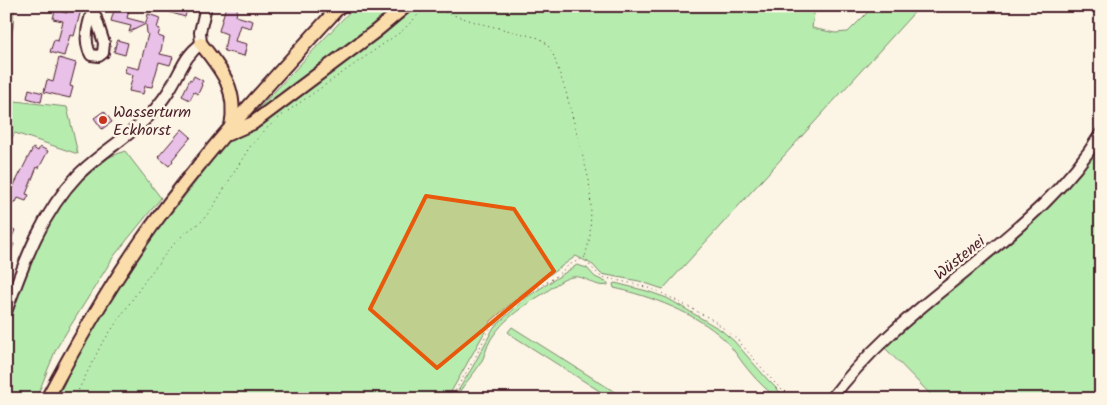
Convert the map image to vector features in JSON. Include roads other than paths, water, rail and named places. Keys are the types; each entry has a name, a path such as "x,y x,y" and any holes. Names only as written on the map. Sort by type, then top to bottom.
{"main road":[{"path":"47,399 77,342 143,239 228,131 340,6"},
{"path":"228,131 253,123 376,31 406,6"},
{"path":"201,44 229,83 234,114 228,131"}],"street":[{"path":"6,312 33,243 58,200 78,176 150,114 171,87 190,52 201,44 200,32 206,6"},
{"name":"Wüstenei","path":"831,399 849,376 889,335 950,283 1022,226 1058,190 1091,149 1101,133"}],"place":[{"name":"Wasserturm Eckhorst","path":"103,120"}]}
